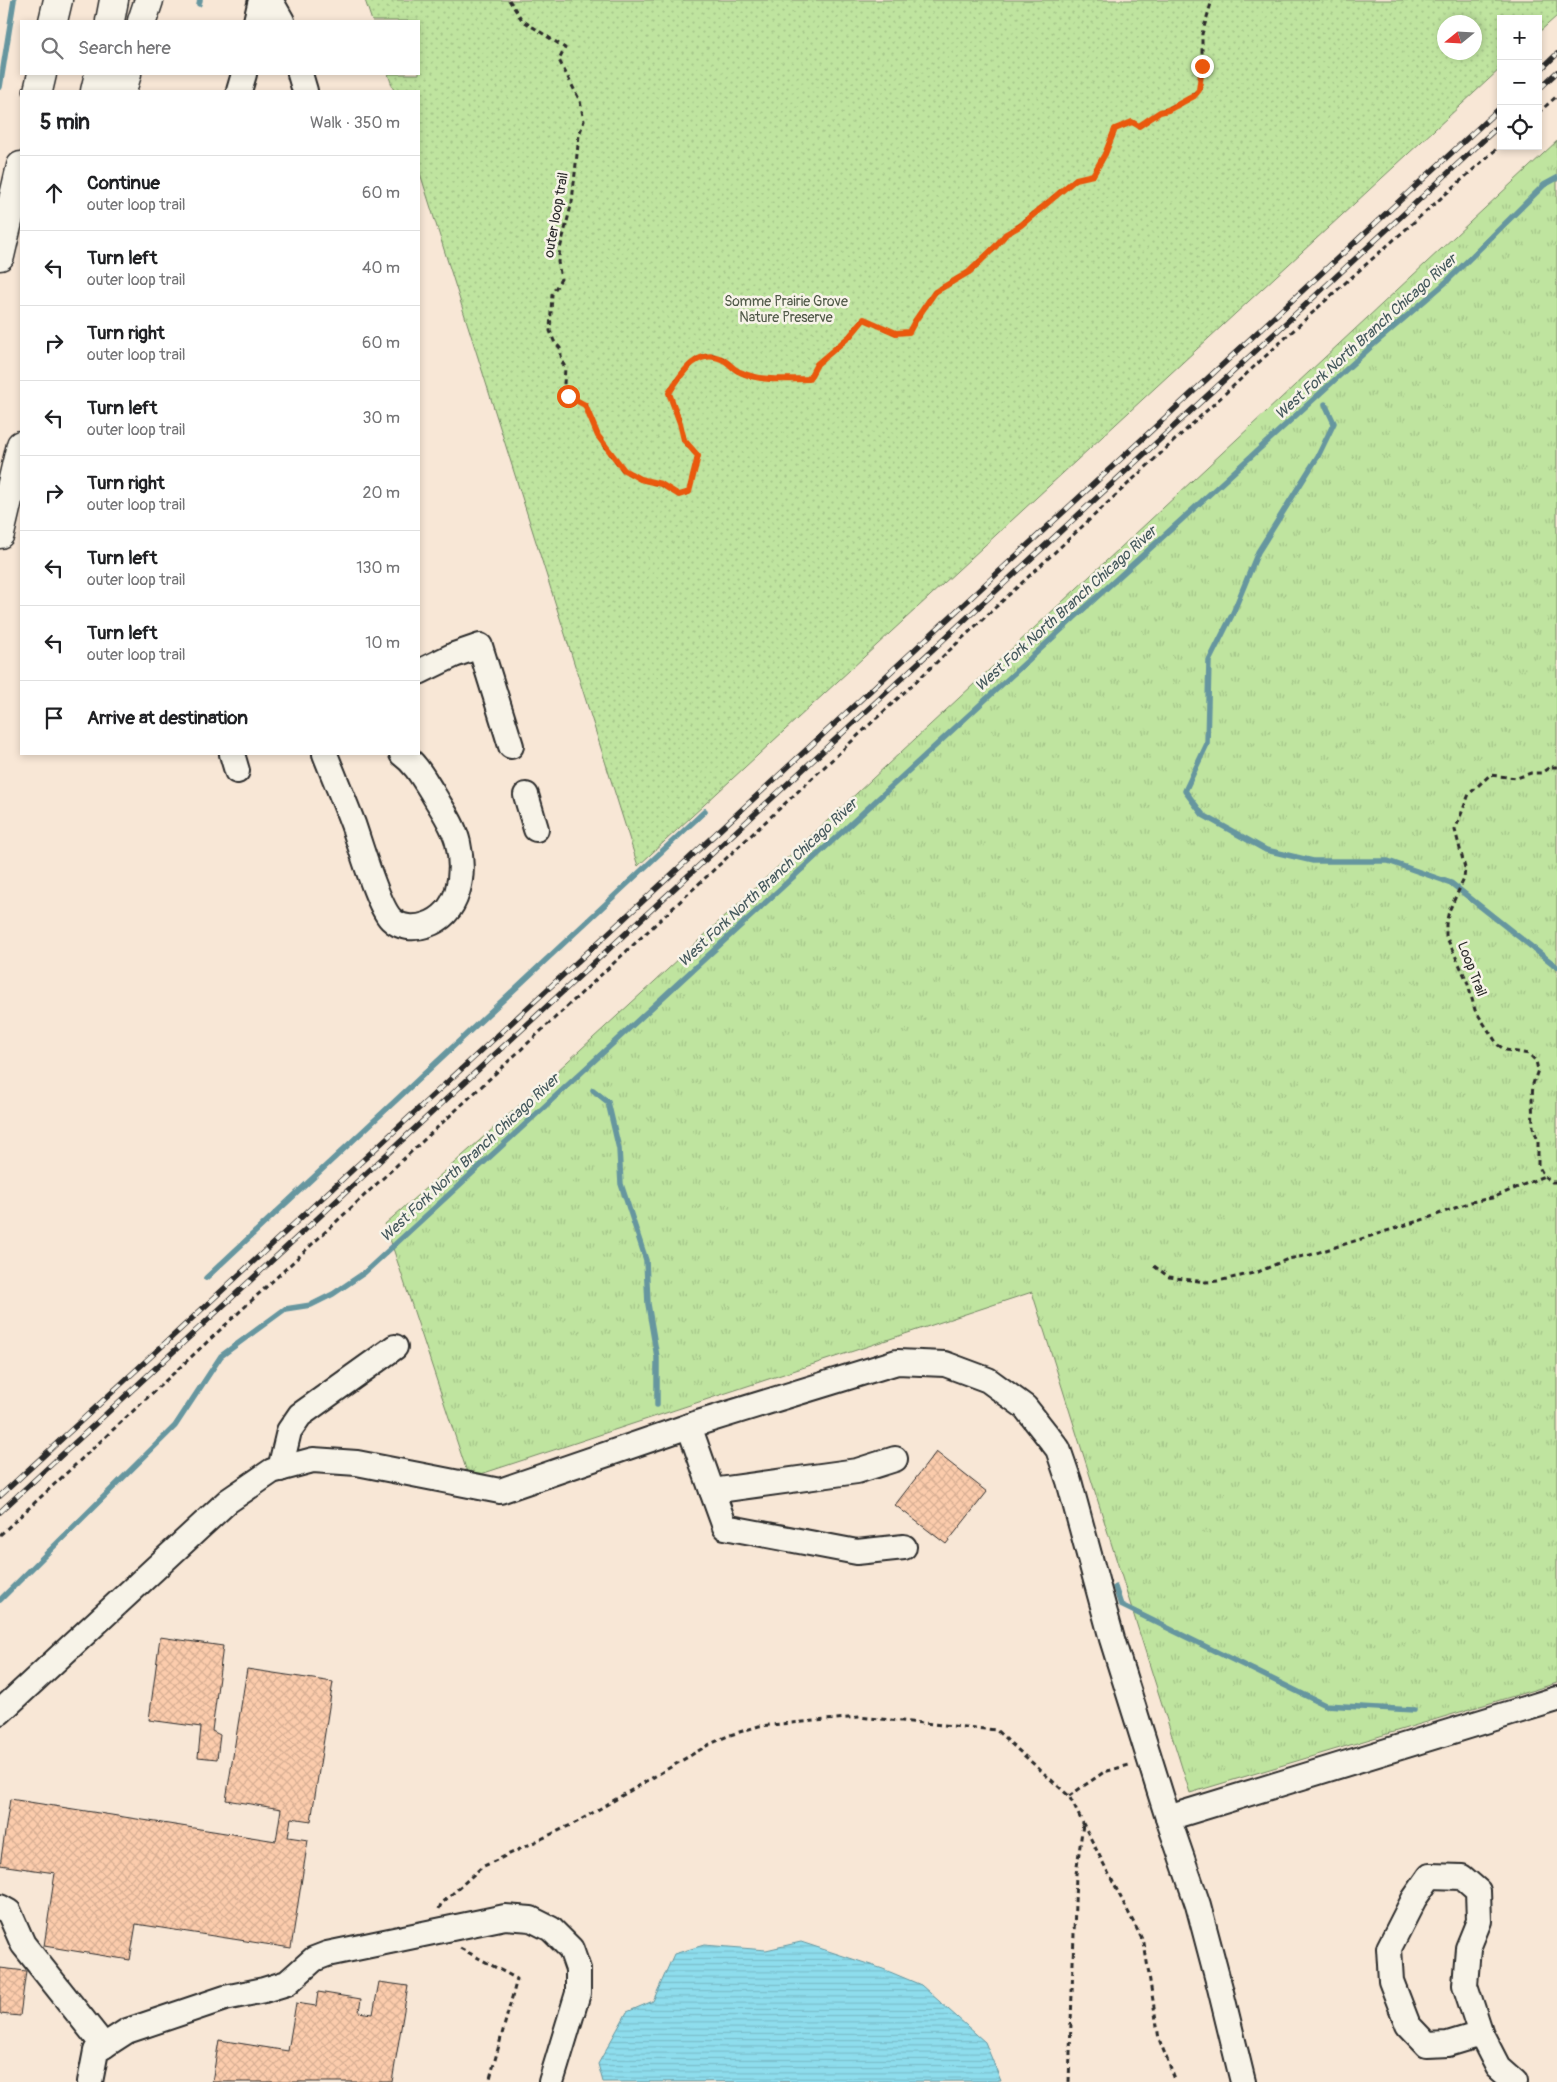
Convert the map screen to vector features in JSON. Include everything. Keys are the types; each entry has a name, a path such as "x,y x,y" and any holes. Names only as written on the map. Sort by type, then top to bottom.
{"highway":[{"path":"53,20 58,0"},
{"path":"110,20 114,0"},
{"path":"142,20 149,0"},
{"path":"38,90 42,75"},
{"path":"95,90 99,75"},
{"path":"122,90 127,75"},
{"path":"0,256 20,170"},
{"path":"11,492 20,450"},
{"path":"0,534 20,460"}],"street":[{"path":"256,20 262,0"},
{"path":"270,0 281,20"},
{"path":"239,90 244,75"},
{"path":"300,75 305,90"},
{"path":"420,672 480,646 511,746"},
{"path":"325,755 352,821 381,903 390,918 400,926 419,928 438,921 447,913 457,894 461,864 458,841 445,814 413,762 403,755"},
{"path":"526,795 536,829"},
{"path":"280,1469 289,1431 300,1415 395,1347"},
{"path":"0,1712 228,1501 272,1471 313,1460 357,1463 500,1491 689,1426 897,1362 945,1364 988,1380 1025,1407 1058,1449 1069,1481 1112,1639 1168,1818 1198,1905 1243,2082"},
{"path":"689,1426 725,1527 857,1552 904,1547"},
{"path":"712,1491 858,1471 895,1459"},
{"path":"1168,1818 1557,1699"},
{"path":"1481,2034 1448,2044 1427,2045 1408,2025 1391,1981 1389,1948 1414,1899 1430,1876 1462,1877 1478,1891 1479,1921 1468,1948 1466,1985 1481,2034 1498,2067 1515,2082"},
{"path":"0,1907 9,1912 24,1944 104,2046"},
{"path":"90,2082 96,2051 127,2031 225,1998 264,1990 287,1982 314,1959 327,1954 506,1917 531,1919 552,1929 571,1948 578,1969 578,1993 551,2082"}],"path":[{"name":"outer loop trail","path":"509,0 522,20 565,48 559,60 580,101 584,121 579,135 572,202 558,262 561,280 552,294 550,331 554,341 560,348 565,368 564,385 568,396 585,405 598,436 624,470 640,479 661,484 679,495 689,492 698,456 684,440 669,393 685,368 701,357 709,356 724,360 739,372 764,379 809,379 817,364 850,336 864,319 896,333 909,332 935,292 969,272 1006,234 1020,226 1076,179 1093,175 1105,154 1115,129 1132,122 1139,126 1160,112 1184,102 1199,90 1202,66 1202,34 1212,0"},
{"path":"1542,109 1557,96"},
{"path":"0,1535 1202,414 1329,298 1497,150"},
{"name":"Loop Trail","path":"1544,1176 1538,1165 1538,1141 1533,1127 1533,1084 1538,1070 1536,1061 1529,1054 1506,1050 1498,1045 1475,1010 1467,981 1446,936 1446,924 1449,911 1464,879 1465,868 1455,830 1469,794 1490,775 1517,778 1541,772 1550,767 1557,767"},
{"path":"1154,1266 1169,1277 1205,1282 1218,1281 1258,1272 1288,1260 1324,1251 1428,1218 1471,1202 1492,1198 1544,1176 1552,1182 1557,1182"},
{"path":"489,2082 517,1979 450,1942 434,1920 441,1904 482,1867 577,1822 730,1734 759,1726 859,1717 996,1730 1069,1796 1144,1943 1159,2039 1176,2082"},
{"path":"1069,1796 1104,1772 1151,1759"},
{"path":"1069,2082 1076,1874 1083,1824"}],"green space":[{"name":"Somme Prairie Grove Nature Preserve","path":"365,0 1557,0 1557,16 1542,29 1542,15 1497,15 1497,72 638,866 420,173 420,90 394,90 388,75 420,75 420,20 372,20"},
{"path":"1557,141 1557,1683 1190,1793 1032,1292 469,1478 385,1224 530,1096 667,970"}],"water":[{"path":"801,1942 883,1969 921,1985 985,2042 1001,2081 603,2082 598,2064 627,2012 653,2001 674,1954 704,1945 766,1950"}],"building":[{"path":"936,1452 987,1492 946,1544 895,1505"},
{"path":"160,1637 223,1646 212,1731 220,1735 217,1759 198,1757 201,1727 149,1720"},
{"path":"247,1669 333,1682 311,1821 291,1818 288,1837 308,1840 291,1948 136,1924 130,1960 44,1946 55,1873 0,1865 10,1799 276,1841 281,1809 226,1800"},
{"path":"0,1968 26,1971 20,2016 0,2014"},
{"path":"379,1982 408,1986 392,2082 212,2082 219,2040 288,2051 296,2003 316,2006 318,1992 361,1999 359,2012 373,2014"}],"waterway":[{"path":"0,87 14,0"},
{"path":"199,4 200,0"},
{"name":"West Fork North Branch Chicago River","path":"0,1600 175,1426 221,1356 285,1309 311,1305 333,1294 364,1273 1087,606 1373,345 1444,284 1544,185 1557,178"},
{"path":"1325,404 1334,423 1318,456 1258,552 1233,613 1209,661 1207,744 1185,791 1203,815 1266,850 1313,861 1388,861 1451,883 1557,967"},
{"path":"206,1278 705,811"},
{"path":"593,1090 608,1102 619,1149 621,1184 646,1260 648,1304 657,1357 657,1405"},
{"path":"1115,1587 1121,1605 1325,1705 1414,1710"}],"railway":[{"path":"1542,68 1557,54"},
{"path":"1542,86 1557,72"},
{"path":"0,1496 1497,111"},
{"path":"0,1512 1497,128"}],"route":[{"path":"568,396 585,405 598,436 624,470 640,479 661,484 679,495 689,492 698,456 684,440 669,393 685,368 701,357 709,356 724,360 739,372 764,379 809,379 817,364 850,336 864,319 896,333 909,332 935,292 969,272 982,261 986,254 1006,234 1020,226 1040,207 1076,179 1093,175 1105,154 1115,129 1132,122 1139,126 1160,112 1168,110 1194,96 1199,90 1202,66"}]}
